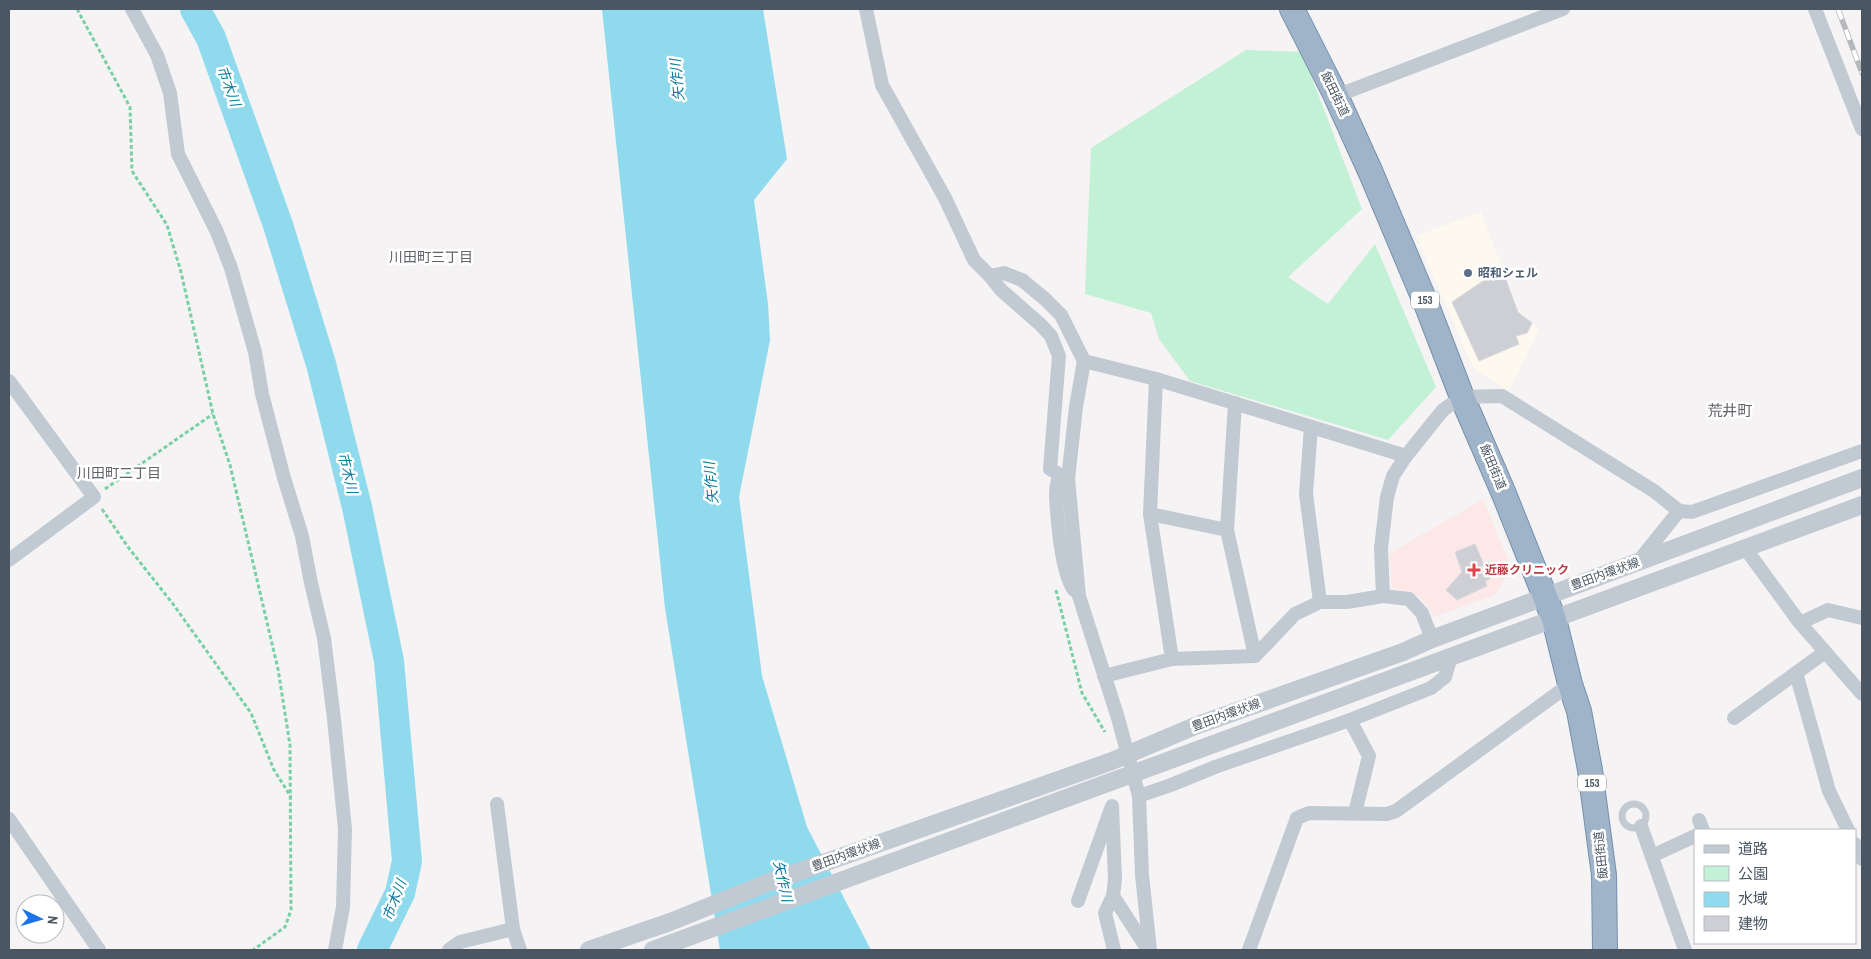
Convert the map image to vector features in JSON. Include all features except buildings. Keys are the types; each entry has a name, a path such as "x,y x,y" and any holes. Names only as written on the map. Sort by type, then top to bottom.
{"highway":[{"name":"飯田街道","path":"1292,9 1336,96 1427,306 1462,397 1554,619 1570,684 1579,711 1600,838 1605,898 1605,950"}],"street":[{"path":"132,9 157,55 170,92 178,154 217,232 231,268 255,352 267,413 302,536 310,583 324,638 345,829 343,907 335,950"},
{"path":"866,9 882,85 945,198 974,260 1001,290 1051,336 1059,356 1050,469 1059,474 1056,492 1062,552 1070,584 1079,596"},
{"path":"1336,96 1563,9"},
{"path":"1815,9 1862,129"},
{"path":"990,276 1004,273 1022,280 1045,299 1061,315 1084,361 1076,407 1068,479 1079,596 1118,718 1139,796 1142,875 1149,950"},
{"path":"1084,361 1156,379 1406,456"},
{"path":"1156,379 1150,514 1172,659"},
{"path":"9,381 94,497 9,560"},
{"path":"1383,596 1381,548 1387,497 1393,476 1406,456 1443,410 1462,397 1502,396 1654,491 1679,511 1692,512 1862,451"},
{"path":"1235,403 1227,530 1255,656"},
{"path":"1311,426 1306,494 1320,602"},
{"name":"豊田内環状線","path":"589,950 670,922 767,883 1112,760 1195,726 1403,652 1432,638 1862,478"},
{"name":"豊田内環状線","path":"653,950 1862,505"},
{"path":"1638,562 1679,511"},
{"path":"1150,514 1227,530"},
{"path":"1745,548 1800,624 1862,694"},
{"path":"1104,676 1172,659 1255,656 1295,614 1320,602 1347,602 1383,596 1409,599 1422,613 1432,638"},
{"path":"1800,624 1828,610 1862,618"},
{"path":"1734,718 1825,652"},
{"path":"1139,796 1215,767 1350,720 1431,688 1445,677 1449,663 1448,656"},
{"path":"1796,673 1828,791 1847,829"},
{"path":"1249,950 1297,818 1309,813 1387,814 1396,811 1570,684"},
{"path":"1350,720 1369,756 1355,813"},
{"path":"497,804 513,929 520,950"},
{"path":"1078,901 1112,806 1115,879 1113,896 1105,913 1114,950"},
{"path":"9,819 99,950"},
{"path":"1641,826 1685,950"},
{"path":"1652,856 1694,836"},
{"path":"1856,846 1862,859"},
{"path":"1113,896 1149,950"},
{"path":"449,950 460,942 513,929"}],"path":[{"path":"77,9 130,107 132,171 167,225 214,414 230,465 278,669 290,745 291,910 284,927 252,950"},
{"path":"214,414 94,497 128,548 173,604 251,713 274,770 291,798"},
{"path":"1056,588 1082,692 1107,735"}],"shaded area":[{"name":"昭和シェル","path":"1481,212 1519,310 1539,329 1509,391 1473,368 1416,236"},
{"path":"1483,499 1511,567 1495,595 1433,617 1429,608 1420,597 1392,588 1389,554"}],"green space":[{"path":"1246,50 1302,52 1362,209 1288,277 1328,304 1375,244 1436,387 1388,440 1190,381 1159,339 1151,313 1085,294 1091,148"}],"water":[{"name":"矢作川","path":"602,9 763,9 787,159 754,200 768,304 770,340 739,497 762,676 807,827 871,950 720,950 665,608"}],"waterway":[{"name":"市木川","path":"195,9 211,38 278,225 321,364 357,507 389,661 407,861 400,893 372,950"}],"railway":[{"path":"1838,9 1862,73"}],"place":[{"name":"昭和シェル","path":"1468,273"},
{"name":"近藤クリニック","path":"1474,570"}],"district":[{"name":"川田町三丁目","path":"431,257"},
{"name":"荒井町","path":"1730,410"},
{"name":"川田町二丁目","path":"119,473"}]}
